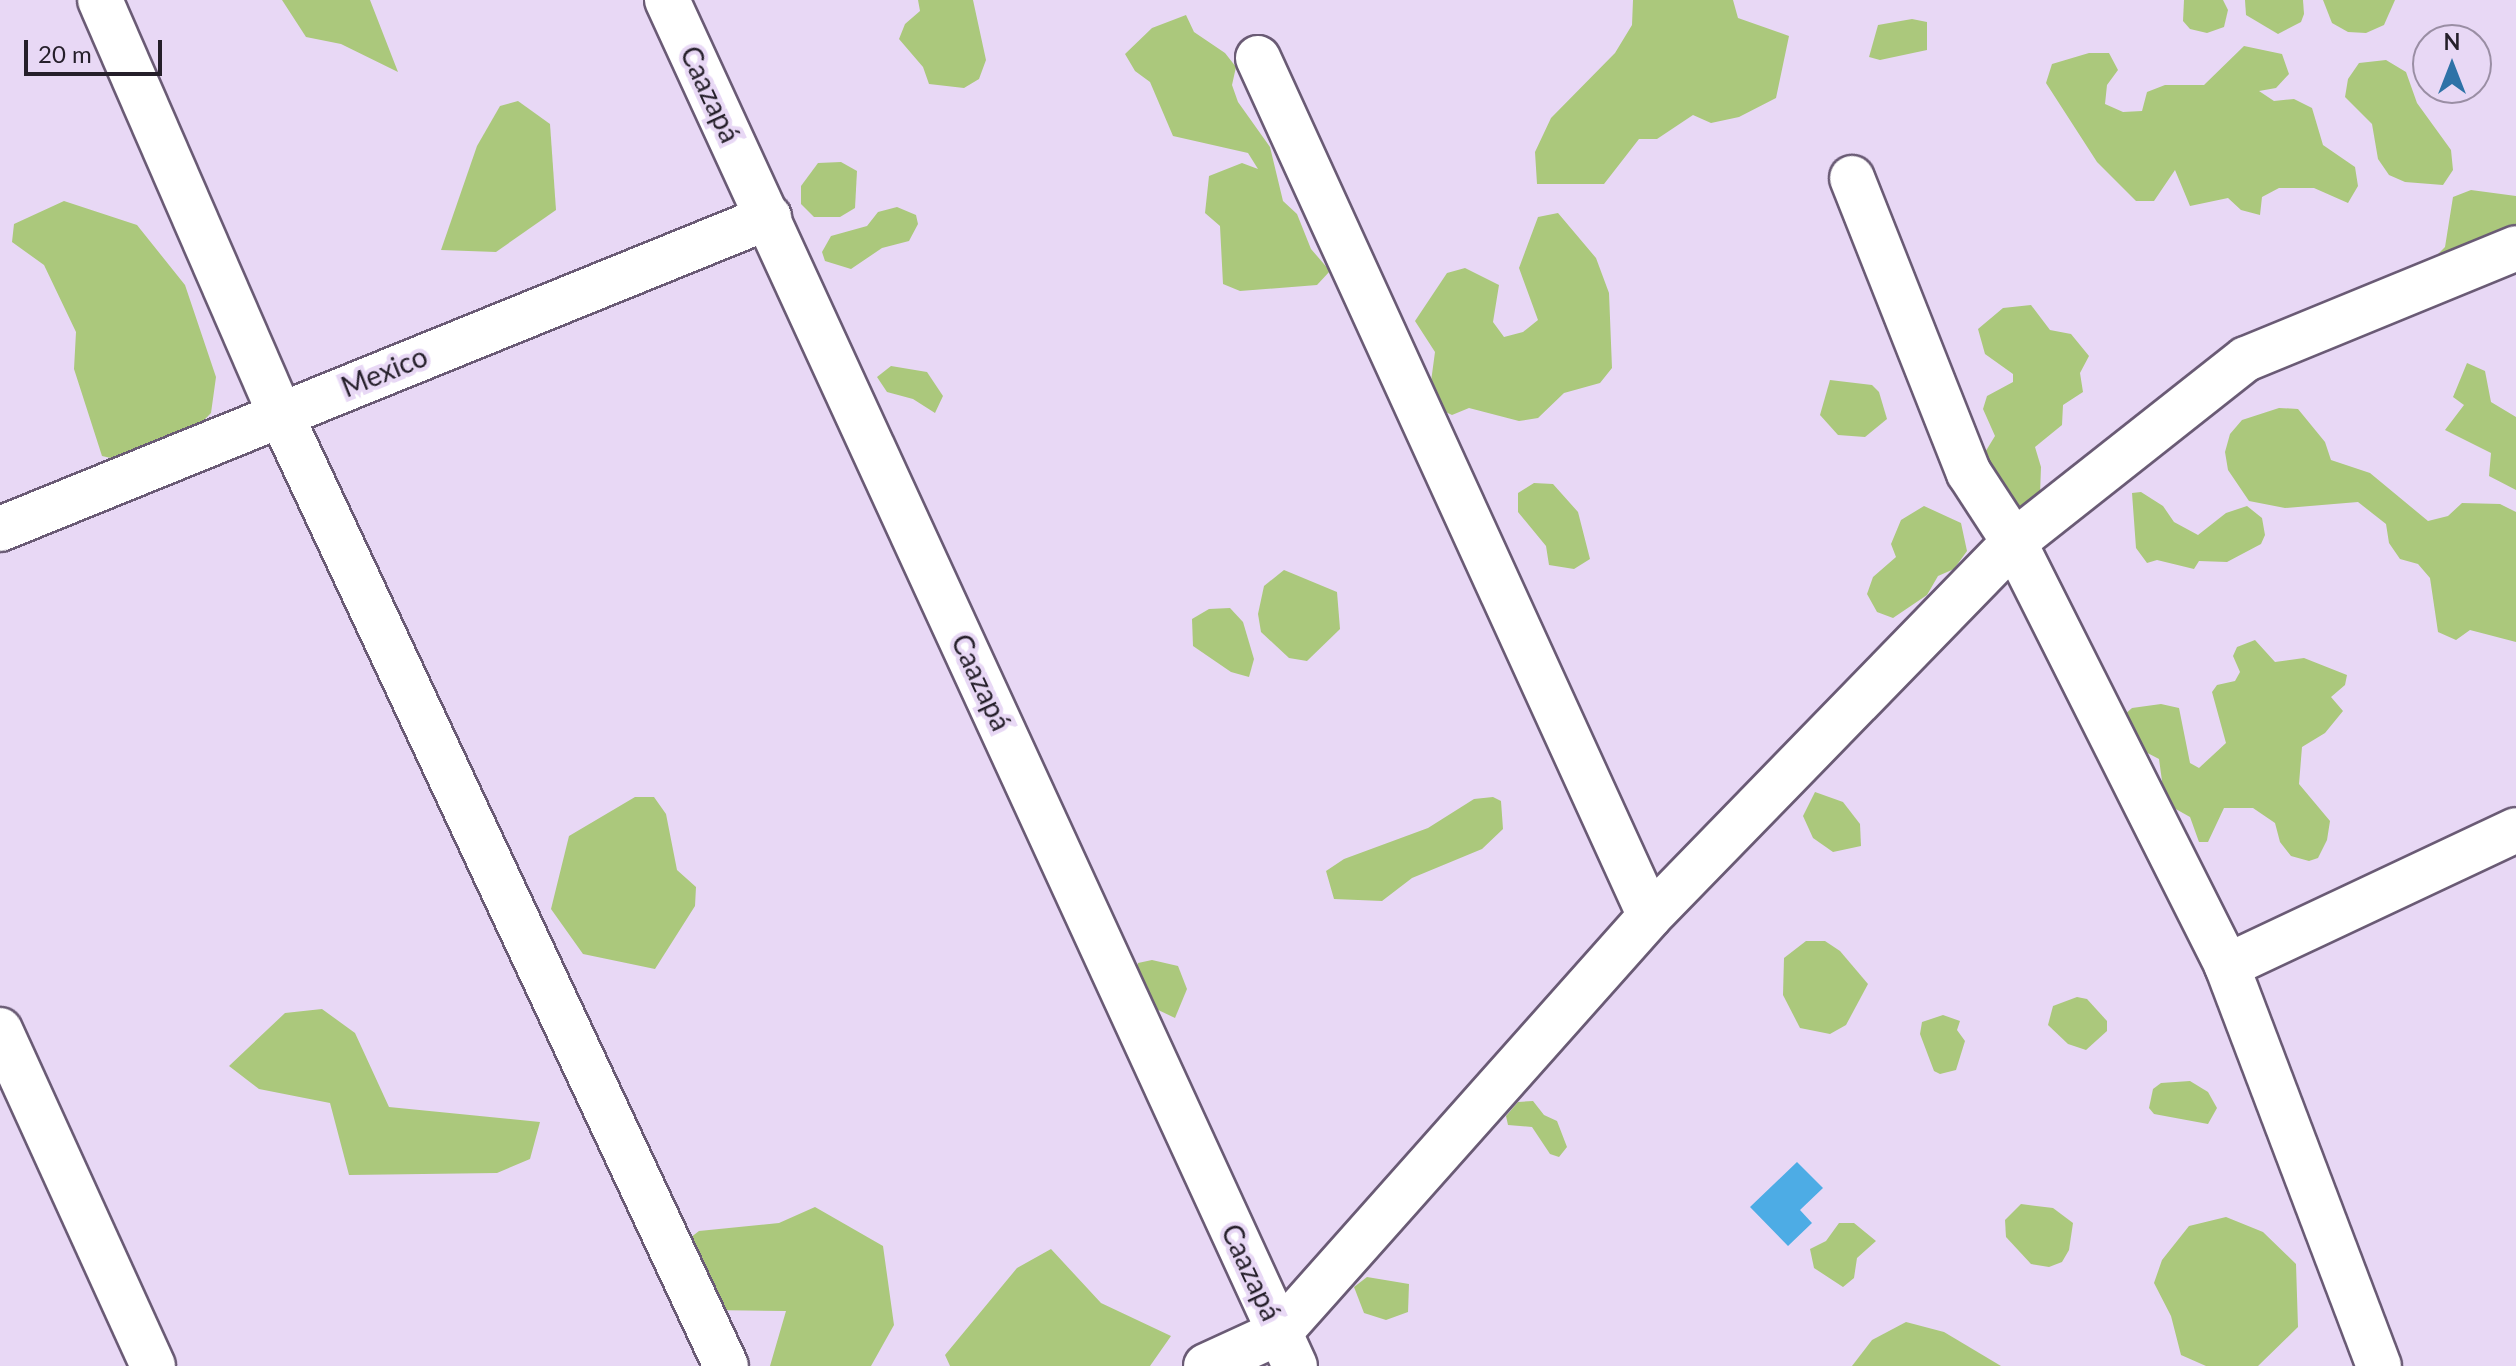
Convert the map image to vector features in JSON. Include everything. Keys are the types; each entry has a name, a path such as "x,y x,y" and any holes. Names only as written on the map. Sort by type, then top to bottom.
{"street":[{"path":"100,0 280,413 726,1366"},
{"name":"Caazapá","path":"667,0 1288,1349"},
{"path":"1258,58 1650,916"},
{"path":"1852,178 1969,473 2014,542 2227,966 2379,1366"},
{"name":"Mexico","path":"0,529 769,217"},
{"path":"1206,1366 1288,1349 1650,916 2014,542 2246,359 2516,248"},
{"path":"2227,966 2516,830"},
{"path":"0,1030 153,1366"}],"green space":[{"path":"282,0 370,0 398,72 341,44 306,37"},
{"path":"918,0 973,0 986,60 979,79 964,88 929,84 923,67 899,39 905,24 920,11"},
{"path":"1633,0 1733,0 1738,18 1789,36 1776,98 1739,117 1711,123 1693,115 1657,139 1639,139 1604,184 1537,184 1535,152 1551,118 1615,53 1632,25"},
{"path":"2184,0 2223,0 2228,10 2224,27 2207,33 2190,29 2183,21"},
{"path":"2245,0 2303,0 2304,14 2301,22 2278,34 2246,15"},
{"path":"2323,0 2395,0 2384,25 2366,33 2348,32 2332,23"},
{"path":"1186,15 1194,32 1225,53 1236,67 1232,85 1238,102 1270,147 1283,201 1297,214 1311,249 1330,271 1317,285 1240,291 1223,284 1220,226 1205,213 1209,176 1242,163 1258,169 1248,153 1173,136 1150,82 1135,71 1125,54 1152,28"},
{"path":"1912,19 1927,22 1927,50 1880,60 1869,57 1878,25"},
{"path":"2244,46 2282,54 2289,74 2276,88 2259,91 2274,101 2294,99 2312,108 2323,145 2355,167 2358,186 2348,203 2314,188 2279,188 2262,197 2260,215 2241,210 2228,198 2190,206 2175,170 2154,201 2136,201 2097,162 2046,83 2052,64 2089,53 2109,53 2118,70 2107,85 2105,104 2123,112 2142,111 2147,92 2165,85 2204,85"},
{"path":"2386,60 2406,72 2412,89 2412,104 2418,104 2451,150 2453,170 2443,185 2405,182 2389,175 2378,159 2372,124 2345,97 2348,79 2359,63"},
{"path":"518,101 550,124 556,210 496,252 441,250 477,146 500,106"},
{"path":"841,162 857,171 855,208 840,217 814,217 801,204 801,186 818,163"},
{"path":"2471,190 2516,196 2516,269 2499,271 2476,290 2453,297 2431,261 2445,247 2453,197"},
{"path":"64,201 137,225 185,285 216,377 211,413 171,454 137,464 102,456 74,369 76,332 44,265 12,242 14,224"},
{"path":"897,207 916,215 918,224 909,241 882,248 851,269 825,261 822,252 831,236 867,226 878,212"},
{"path":"1558,213 1596,258 1609,293 1612,368 1600,383 1564,393 1538,418 1519,421 1469,408 1452,415 1435,407 1430,389 1435,352 1415,321 1447,273 1465,268 1499,285 1493,322 1504,337 1523,332 1538,320 1519,268 1538,217"},
{"path":"2031,305 2050,330 2071,334 2089,356 2080,373 2083,392 2063,405 2062,425 2035,447 2041,467 2040,495 2016,529 1976,467 1995,436 1983,409 1987,396 2013,382 2013,374 1985,354 1978,329 2003,308"},
{"path":"2467,363 2485,371 2491,402 2516,417 2516,490 2489,476 2491,453 2445,430 2464,405 2453,397"},
{"path":"891,366 927,372 943,396 935,413 913,399 887,392 877,377"},
{"path":"1830,380 1872,385 1879,392 1887,419 1865,437 1838,435 1820,415"},
{"path":"2279,408 2298,409 2325,442 2331,460 2370,473 2428,521 2448,516 2462,503 2500,504 2516,512 2516,642 2470,630 2456,640 2438,632 2430,578 2418,564 2400,559 2389,543 2386,524 2358,502 2285,508 2249,501 2228,470 2225,452 2230,434 2242,420"},
{"path":"1534,483 1553,484 1578,512 1590,559 1574,569 1549,565 1546,546 1518,512 1518,493"},
{"path":"2141,492 2163,506 2174,522 2198,535 2226,513 2247,506 2262,518 2265,535 2261,544 2227,562 2199,561 2194,569 2157,560 2147,563 2136,548 2132,493"},
{"path":"1924,506 1961,523 1967,551 1954,569 1938,576 1927,595 1893,618 1877,612 1867,594 1873,577 1896,557 1891,544 1901,520"},
{"path":"1284,570 1337,592 1340,629 1307,661 1289,658 1261,632 1258,614 1264,586"},
{"path":"1230,608 1243,622 1254,659 1249,677 1231,672 1193,646 1192,619 1209,609"},
{"path":"2255,640 2275,662 2304,658 2347,675 2345,685 2331,697 2343,711 2325,733 2302,747 2299,784 2330,821 2327,840 2318,858 2309,861 2291,856 2280,842 2275,823 2253,808 2224,808 2208,842 2199,842 2190,817 2165,803 2159,759 2134,746 2124,715 2132,708 2161,704 2179,708 2190,763 2199,768 2226,743 2212,692 2217,685 2235,681 2240,672 2233,656 2237,647"},
{"path":"1815,792 1843,802 1860,824 1861,846 1833,852 1813,838 1803,816"},
{"path":"635,797 654,797 666,814 677,870 696,887 695,906 655,969 583,954 551,909 569,836"},
{"path":"1493,797 1501,801 1503,829 1482,849 1412,878 1382,901 1334,899 1326,871 1344,859 1428,828 1474,799"},
{"path":"1806,941 1825,941 1840,951 1868,984 1846,1025 1830,1034 1800,1028 1783,995 1784,958"},
{"path":"1152,960 1178,966 1187,989 1175,1018 1152,1007 1134,976 1138,963"},
{"path":"2077,997 2087,999 2107,1021 2107,1031 2086,1050 2068,1044 2048,1025 2053,1006"},
{"path":"322,1009 355,1033 389,1107 540,1122 530,1159 497,1173 349,1175 330,1103 259,1089 229,1066 285,1013"},
{"path":"1943,1015 1960,1021 1957,1030 1965,1041 1956,1070 1940,1074 1934,1071 1920,1034 1922,1022"},
{"path":"2190,1081 2208,1092 2217,1108 2208,1124 2154,1114 2149,1108 2153,1089 2161,1083"},
{"path":"1533,1101 1544,1115 1557,1121 1567,1147 1559,1157 1550,1154 1532,1127 1508,1125 1506,1116 1518,1102"},
{"path":"2021,1204 2053,1208 2073,1223 2069,1250 2062,1262 2049,1267 2031,1264 2006,1237 2005,1220"},
{"path":"815,1207 883,1246 894,1325 871,1366 770,1366 786,1311 709,1310 668,1255 699,1231 779,1223"},
{"path":"2226,1217 2263,1232 2296,1264 2298,1327 2258,1366 2206,1366 2181,1355 2171,1316 2154,1283 2162,1260 2189,1226"},
{"path":"1839,1223 1854,1223 1876,1241 1857,1258 1854,1278 1843,1287 1814,1268 1810,1249 1826,1241"},
{"path":"1051,1249 1101,1303 1171,1336 1150,1366 950,1366 945,1355 1017,1268"},
{"path":"1367,1277 1409,1284 1408,1312 1386,1320 1364,1313 1354,1287"},
{"path":"1906,1322 1944,1332 2001,1366 1852,1366 1872,1340"}],"water":[{"path":"1797,1162 1823,1188 1800,1210 1812,1223 1788,1246 1750,1207"}]}
